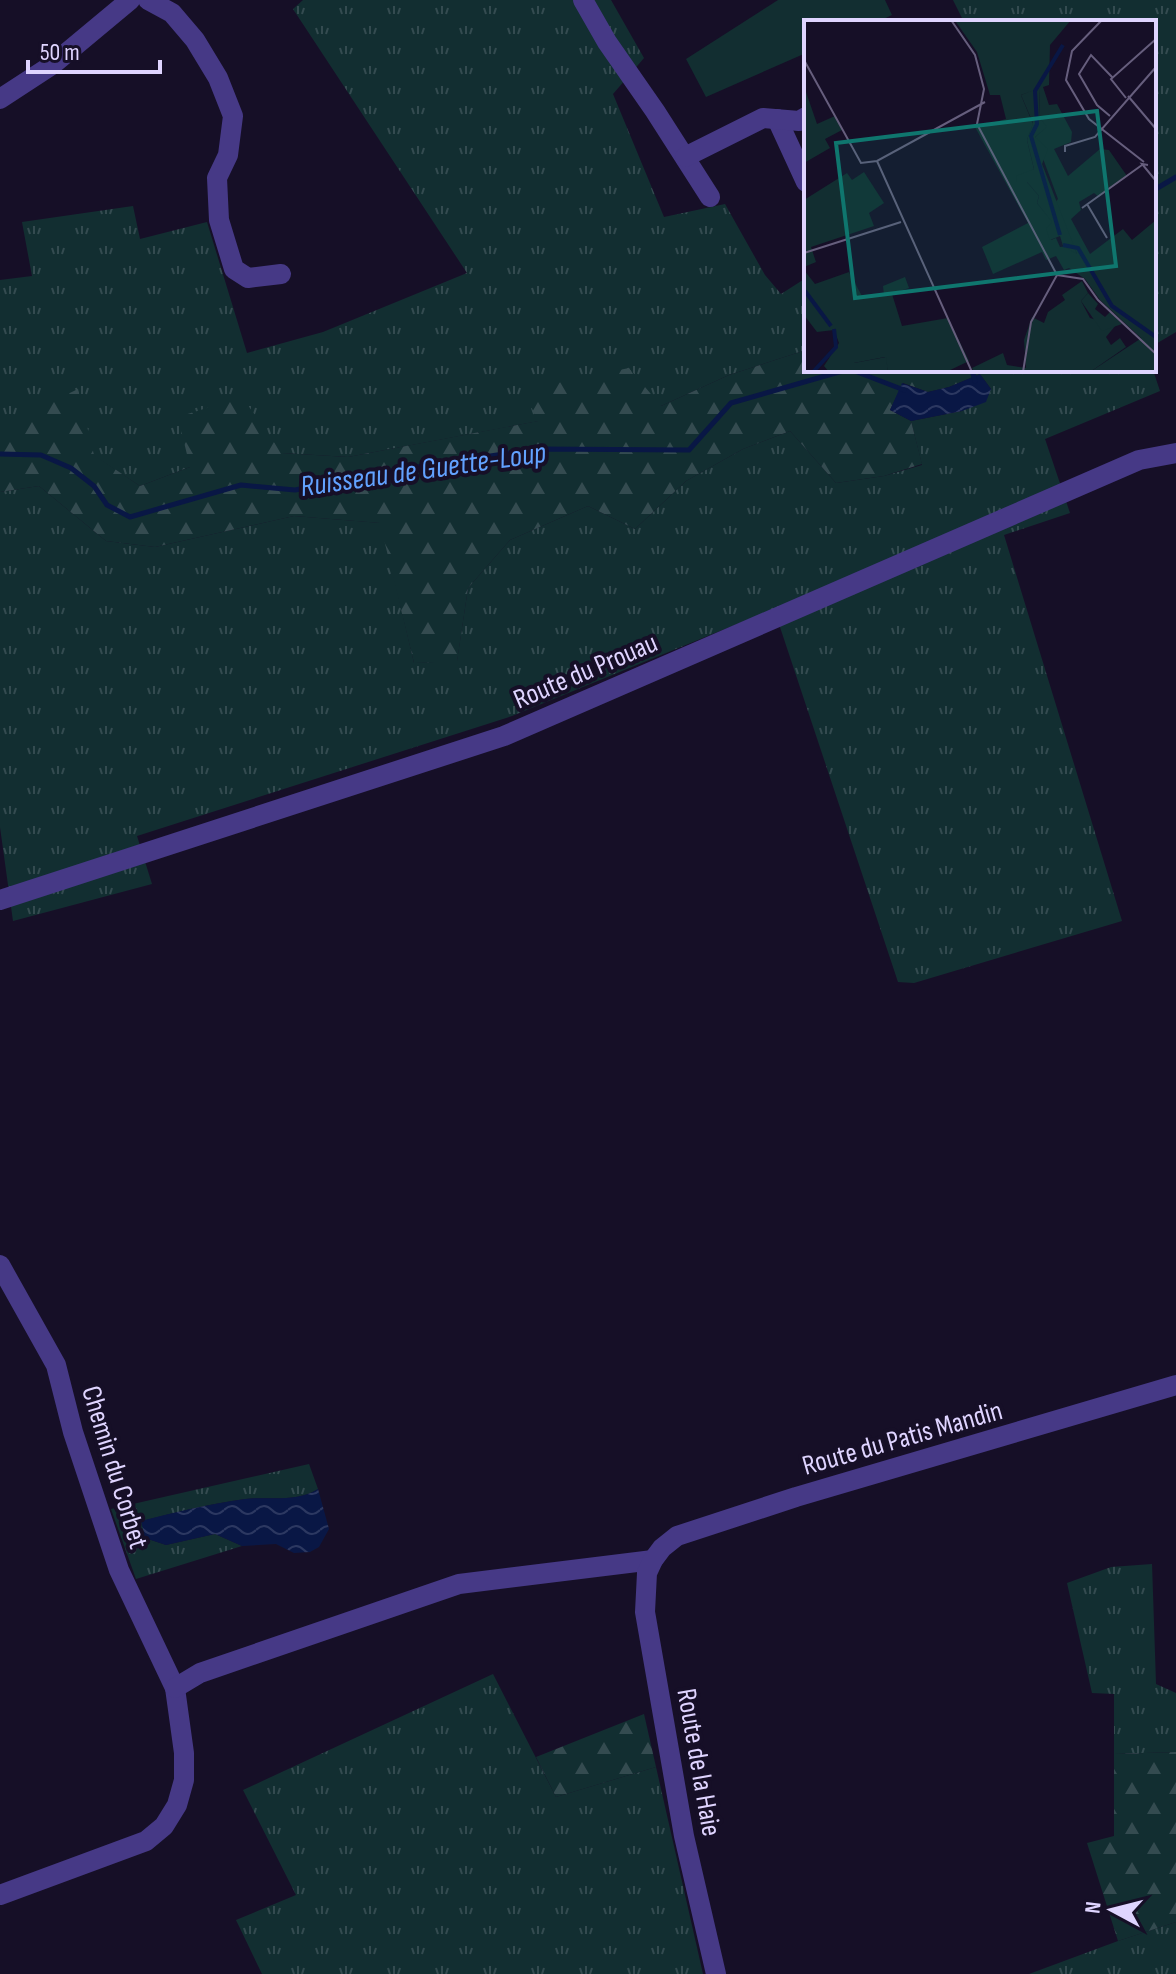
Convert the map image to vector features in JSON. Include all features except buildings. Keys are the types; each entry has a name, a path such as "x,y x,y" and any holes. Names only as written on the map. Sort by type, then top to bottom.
{"street":[{"path":"0,99 52,65 130,0"},
{"path":"148,0 172,13 195,40 218,78 233,116 228,155 217,178 219,220 234,269 248,278 281,274"},
{"path":"583,0 607,42 710,197"},
{"path":"685,157 763,118 799,121 804,118"},
{"path":"777,119 804,178"},
{"name":"Route du Prouau","path":"0,900 504,736 1139,460 1176,453"},
{"name":"Chemin du Corbet","path":"0,1265 56,1365 73,1432 119,1570 175,1688"},
{"name":"Route du Patis Mandin","path":"653,1560 677,1536 796,1497 1176,1385"},
{"path":"0,1895 146,1841 164,1826 177,1805 184,1780 184,1753 175,1688 200,1673 459,1584 653,1560"},
{"name":"Route de la Haie","path":"653,1560 647,1573 645,1612 684,1836 716,1974"}],"green space":[{"path":"303,0 611,0 644,58 613,94 664,217 725,204 765,275 781,294 804,279 804,351 729,375 661,406 524,390 539,421 348,457 282,453 190,467 140,486 93,455 0,427 0,280 32,276 22,222 133,206 140,239 207,222 247,353 323,332 467,273 293,9"},
{"path":"778,0 885,0 892,15 881,20 804,20 804,54 706,97 686,59"},
{"path":"953,0 1176,0 1176,332 1156,344 1156,20 963,20"},
{"path":"804,351 804,372 980,372 949,387 928,392 903,383 890,410 911,421 922,464 884,476 836,483 790,431 743,449 686,481 635,529 588,506 510,540 468,588 457,662 414,663 380,523 294,516 155,547 106,541 39,486 0,492 0,427 78,389 94,455 140,486 190,467 178,417 242,397 282,453 348,457 538,421 523,390 629,368 661,406 729,375"},
{"path":"1154,372 1160,391 1045,439 1070,513 1004,535 1122,921 914,983 898,982 774,609 512,716 137,836 152,884 13,921 0,827 0,492 39,486 106,541 155,547 294,516 381,523 414,663 457,661 468,588 510,540 588,506 635,529 686,481 743,449 790,431 836,483 884,476 922,465 911,421 962,411 991,389 980,374"},
{"path":"309,1464 318,1489 301,1496 232,1501 142,1521 145,1538 166,1545 215,1534 242,1546 136,1579 111,1509"},
{"path":"1152,1564 1156,1684 1176,1693 1176,1752 1114,1754 1114,1694 1092,1693 1067,1583 1111,1567"},
{"path":"493,1674 556,1797 656,1767 703,1974 262,1974 236,1920 296,1895 243,1790"},
{"path":"644,1714 656,1767 556,1797 536,1757"},
{"path":"1176,1752 1176,1922 1118,1941 1087,1843 1114,1836 1114,1754"},
{"path":"1176,1922 1176,1974 1029,1974 1118,1941"}],"water":[{"path":"980,374 991,389 986,402 962,411 911,421 890,410 902,383 928,392"},
{"path":"318,1489 329,1529 319,1547 310,1552 294,1553 276,1544 242,1546 215,1534 166,1545 145,1538 141,1521 232,1501 301,1496"}],"waterway":[{"name":"Ruisseau de Guette-Loup","path":"1156,189 1176,177"},
{"name":"Ruisseau de Guette-Loup","path":"0,454 41,455 71,468 94,486 107,505 130,517 241,485 295,490 397,470 537,449 689,450 731,403 839,372"},
{"name":"Ruisseau de Guette-Loup","path":"857,372 904,390"},
{"name":"Ruisseau de Guette-Loup","path":"973,372 975,381"}]}
